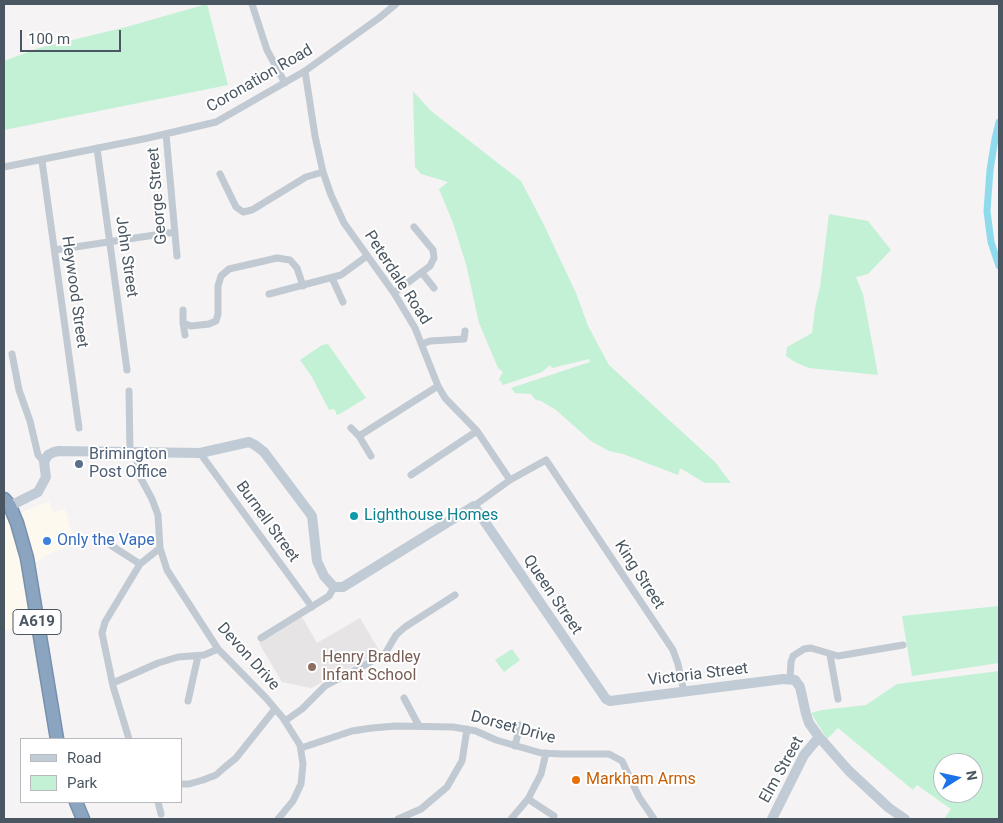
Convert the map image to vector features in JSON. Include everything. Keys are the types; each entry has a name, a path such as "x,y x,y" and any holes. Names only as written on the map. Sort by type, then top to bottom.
{"highway":[{"name":"A619","path":"7,503 17,523 27,558 57,738"},
{"path":"76,803 83,819"}],"street":[{"path":"252,4 267,50 285,83"},
{"name":"Coronation Road","path":"4,167 216,122 305,71 380,18 396,4"},
{"name":"Peterdale Road","path":"305,71 315,136 323,172 344,223 394,293 415,328 438,386 446,398 476,431 510,480"},
{"name":"George Street","path":"166,134 177,256"},
{"name":"John Street","path":"97,148 127,370"},
{"name":"Heywood Street","path":"42,160 79,428"},
{"path":"220,174 236,207 243,212 252,210 306,177 323,172"},
{"path":"394,293 430,266 434,258 433,250 414,226"},
{"path":"54,250 175,232"},
{"path":"269,294 341,275 367,256"},
{"path":"183,323 191,326 209,324 216,321 218,314 218,286 221,276 229,269 277,258 290,260 297,268 303,286"},
{"path":"422,273 434,288"},
{"path":"332,278 343,302"},
{"path":"183,310 185,335"},
{"path":"422,344 430,341 464,339 465,331"},
{"path":"7,503 38,492 46,477 44,462 38,455 30,421 19,390 12,354"},
{"path":"359,436 438,386"},
{"path":"129,391 133,452"},
{"path":"351,428 359,436 371,456"},
{"path":"411,475 476,431"},
{"path":"44,462 48,455 60,451 200,453 249,442 264,452 312,516 317,562 324,576 334,587 343,587 474,506 510,480"},
{"name":"Devon Drive","path":"133,452 139,476 152,499 158,515 160,548 167,570 218,649 266,698 285,721 301,748 303,764 302,784 293,801 278,819"},
{"name":"Burnell Street","path":"200,453 312,607"},
{"name":"King Street","path":"510,480 546,460 673,650 684,692"},
{"name":"Queen Street","path":"474,506 606,699"},
{"path":"112,546 140,564"},
{"path":"129,738 113,683 102,633 105,622 140,564 160,548"},
{"path":"261,638 329,596 334,587"},
{"path":"285,721 302,709 326,686 382,656 396,635 405,627 454,595"},
{"path":"881,640 882,648"},
{"path":"903,645 838,656 811,648 798,652 791,662 793,680 800,687 809,723 819,737 849,771 889,808 905,819"},
{"path":"113,683 158,663 178,657 198,656 218,649"},
{"path":"830,655 838,699"},
{"path":"188,701 198,656"},
{"name":"Victoria Street","path":"606,699 610,701 793,680"},
{"path":"404,698 419,726"},
{"path":"182,784 189,784 216,775 236,758 275,709"},
{"path":"515,746 520,725"},
{"name":"Dorset Drive","path":"301,748 352,731 372,728 453,726 476,731 515,746 546,753 609,754 622,761 639,798 654,819"},
{"path":"398,819 421,809 447,787 462,761 467,729"},
{"name":"Elm Street","path":"772,819 804,755 819,737"},
{"path":"511,819 528,799 541,774 546,753"},
{"path":"528,799 554,816"},
{"path":"158,803 161,814"}],"shaded area":[{"path":"49,501 53,512 65,509 75,543 49,554 35,563 20,513"},
{"path":"4,511 20,555 29,624 4,631"},
{"name":"Henry Bradley Infant School","path":"302,617 317,643 360,618 380,652 311,688 282,682 259,643"}],"green space":[{"path":"207,4 228,85 4,130 4,61 39,48 126,27"},
{"path":"413,91 431,111 521,181 576,293 588,326 609,365 715,462 731,483 705,483 680,468 678,475 623,454 609,451 591,441 556,410 536,400 531,394 515,393 511,388 590,362 589,359 552,368 550,365 542,372 503,385 499,379 503,372 498,368 479,323 466,264 453,223 439,189 448,182 421,174 415,167"},
{"path":"829,214 868,221 891,250 868,274 856,277 863,294 878,375 809,368 786,356 787,347 812,333"},
{"path":"328,344 366,398 338,415 334,409 329,410 312,377 300,360 322,345"},
{"path":"999,606 999,663 912,676 902,616"},
{"path":"512,649 520,660 504,672 495,660"},
{"path":"999,671 999,819 944,819 951,809 942,803 983,803 983,753 933,753 933,796 917,785 913,790 838,728 827,739 811,713 866,705 897,684"}],"waterway":[{"path":"999,122 990,170 987,211 991,242 999,266"}],"place":[{"name":"Brimington Post Office","path":"79,464"},
{"name":"Lighthouse Homes","path":"354,516"},
{"name":"Only the Vape","path":"47,541"},
{"name":"Henry Bradley Infant School","path":"312,667"},
{"name":"Markham Arms","path":"576,780"}]}
